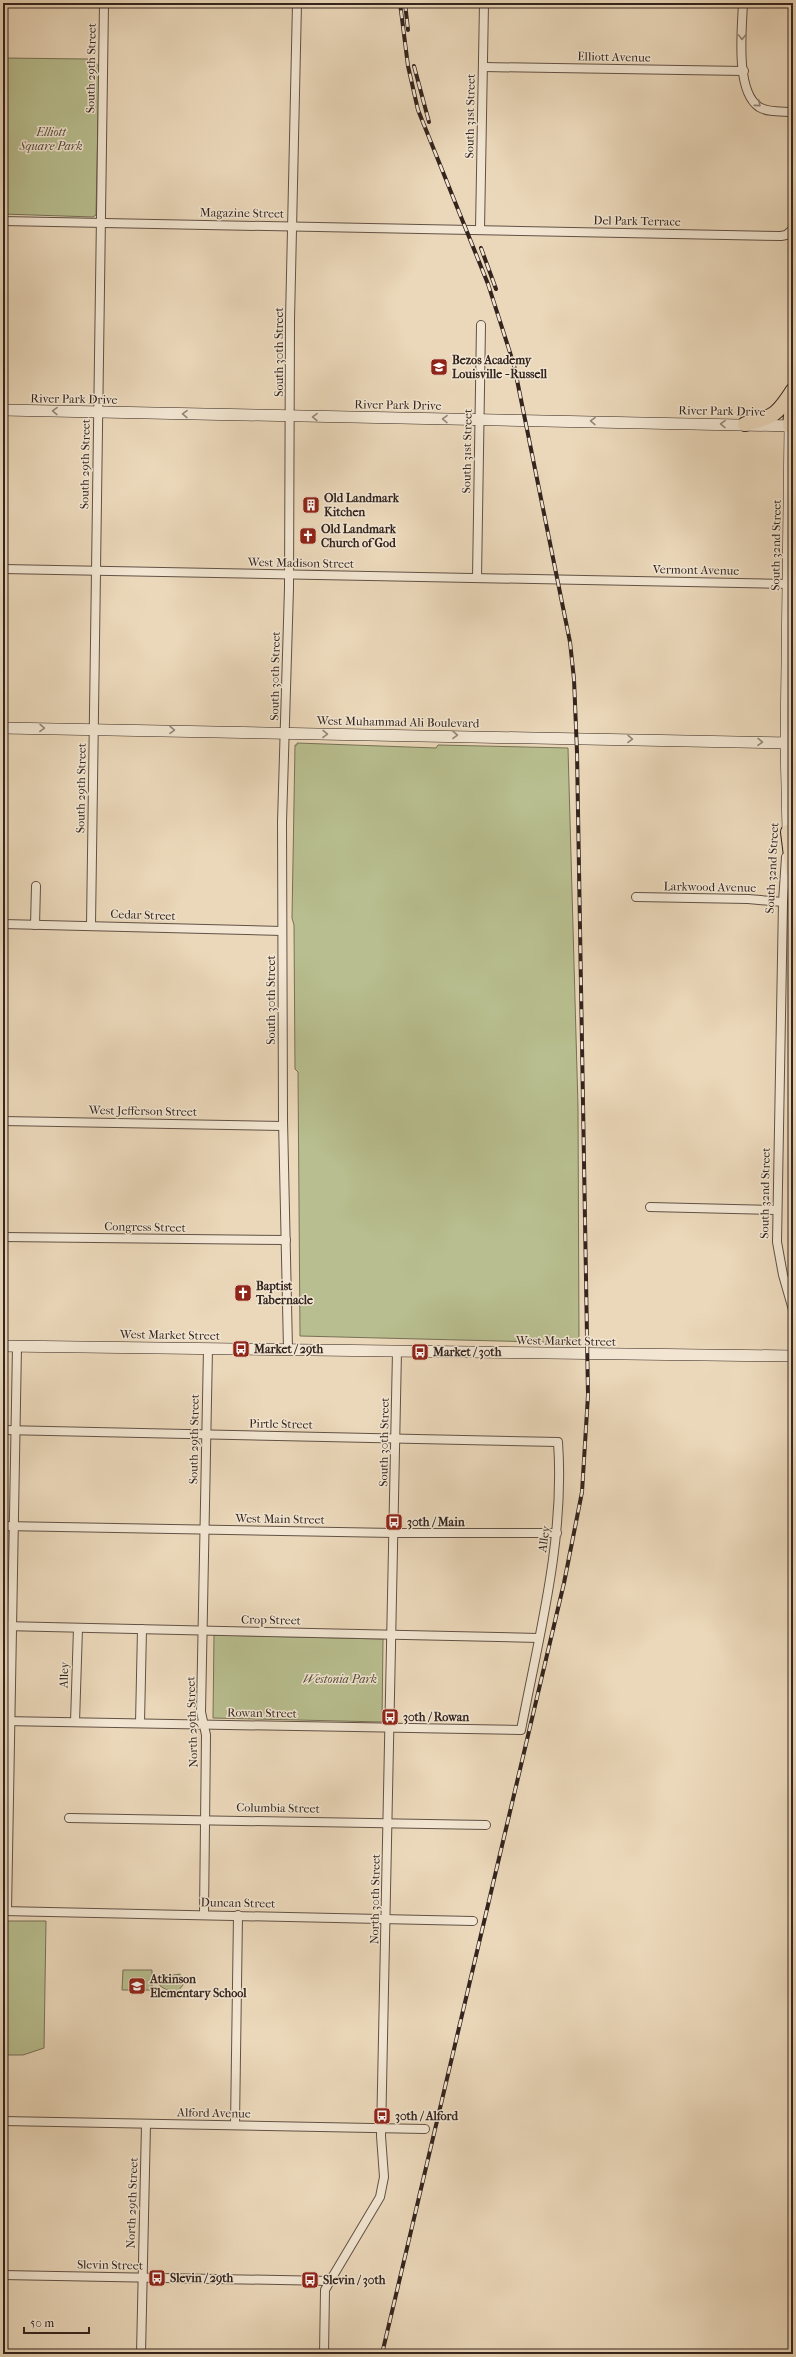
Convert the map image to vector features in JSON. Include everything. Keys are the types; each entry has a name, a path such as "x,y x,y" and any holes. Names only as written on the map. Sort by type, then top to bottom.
{"highway":[{"path":"744,424 769,418 780,410 793,390"},
{"path":"792,426 793,394"},
{"path":"788,832 793,872"}],"main road":[{"name":"River Park Drive","path":"3,410 792,426"},
{"name":"South 32nd Street","path":"788,832 792,426"},
{"name":"West Muhammad Ali Boulevard","path":"3,728 789,743"},
{"name":"West Market Street","path":"3,1346 793,1356"}],"street":[{"name":"South 29th Street","path":"90,926 104,3"},
{"name":"South 30th Street","path":"288,1349 283,1126 282,822 286,733 289,574 291,416 290,320 297,3"},
{"name":"South 31st Street","path":"480,229 484,3"},
{"path":"744,3 742,40 745,88 758,106 770,111 793,112"},
{"name":"Elliott Avenue","path":"484,67 744,71"},
{"name":"Magazine Street","path":"3,221 100,224 480,229"},
{"name":"Del Park Terrace","path":"480,229 781,236 792,230"},
{"name":"South 31st Street","path":"477,578 481,325"},
{"name":"West Madison Street","path":"3,569 599,580"},
{"name":"Vermont Avenue","path":"599,580 791,584"},
{"name":"South 32nd Street","path":"788,832 782,935 777,1242 783,1275 793,1310"},
{"path":"35,925 36,886"},
{"name":"Larkwood Avenue","path":"636,897 748,899 783,902"},
{"name":"Cedar Street","path":"3,924 282,931"},
{"name":"West Jefferson Street","path":"3,1121 283,1126"},
{"path":"650,1207 777,1210"},
{"name":"Congress Street","path":"3,1237 286,1240"},
{"path":"5,1911 7,1721 13,1626 17,1346"},
{"name":"South 29th Street","path":"204,1530 208,1348"},
{"name":"South 30th Street","path":"394,1533 397,1351"},
{"name":"Pirtle Street","path":"3,1430 558,1442"},
{"name":"Alley","path":"521,1730 557,1533 560,1473 558,1442"},
{"name":"West Main Street","path":"3,1526 394,1533 557,1533"},
{"name":"North 29th Street","path":"204,1530 201,1712 206,1735 204,1914"},
{"name":"North 30th Street","path":"330,2280 380,2198 384,2177 382,2128 394,1533"},
{"name":"Crop Street","path":"3,1626 538,1638"},
{"name":"Alley","path":"75,1722 78,1628"},
{"path":"140,1723 142,1629"},
{"name":"Rowan Street","path":"7,1721 521,1730"},
{"name":"Columbia Street","path":"69,1818 206,1818 486,1825"},
{"name":"Duncan Street","path":"5,1911 204,1914 473,1921"},
{"path":"235,2125 238,1915"},
{"name":"Alford Avenue","path":"3,2121 424,2129"},
{"name":"North 29th Street","path":"141,2354 146,2124"},
{"name":"Slevin Street","path":"3,2275 330,2280"},
{"path":"324,2354 325,2290 330,2280"}],"green space":[{"name":"Elliott Square Park","path":"3,58 88,59 94,61 99,67 96,215 93,217 3,214"},
{"path":"297,743 436,748 438,745 568,748 578,1107 579,1343 300,1336 298,1072 295,1069 294,925 292,918 295,745 297,745"},
{"name":"Westonia Park","path":"214,1635 383,1639 382,1722 213,1718"},
{"path":"3,1921 46,1921 44,2048 23,2055 3,2055"},
{"path":"123,1970 152,1970 152,1990 122,1990"},
{"path":"180,1974 183,1985 178,1991 167,1990 160,1986 160,1982 167,1976"}],"railway":[{"path":"382,2354 564,1583 582,1492 588,1395 577,752 574,679 570,642 514,365 488,284 418,110 408,66 400,3"},
{"path":"405,3 408,30"},
{"path":"414,66 429,122"},
{"path":"481,248 496,289"}],"place":[{"name":"Bezos Academy Louisville - Russell","path":"439,367"},
{"name":"Old Landmark Kitchen","path":"311,505"},
{"name":"Old Landmark Church of God","path":"308,536"},
{"name":"Baptist Tabernacle","path":"243,1293"},
{"name":"Market / 29th","path":"241,1349"},
{"name":"Market / 30th","path":"420,1352"},
{"name":"30th / Main","path":"394,1522"},
{"name":"30th / Rowan","path":"390,1717"},
{"name":"Atkinson Elementary School","path":"137,1986"},
{"name":"30th / Alford","path":"382,2116"},
{"name":"Slevin / 29th","path":"157,2278"},
{"name":"Slevin / 30th","path":"310,2280"}]}
